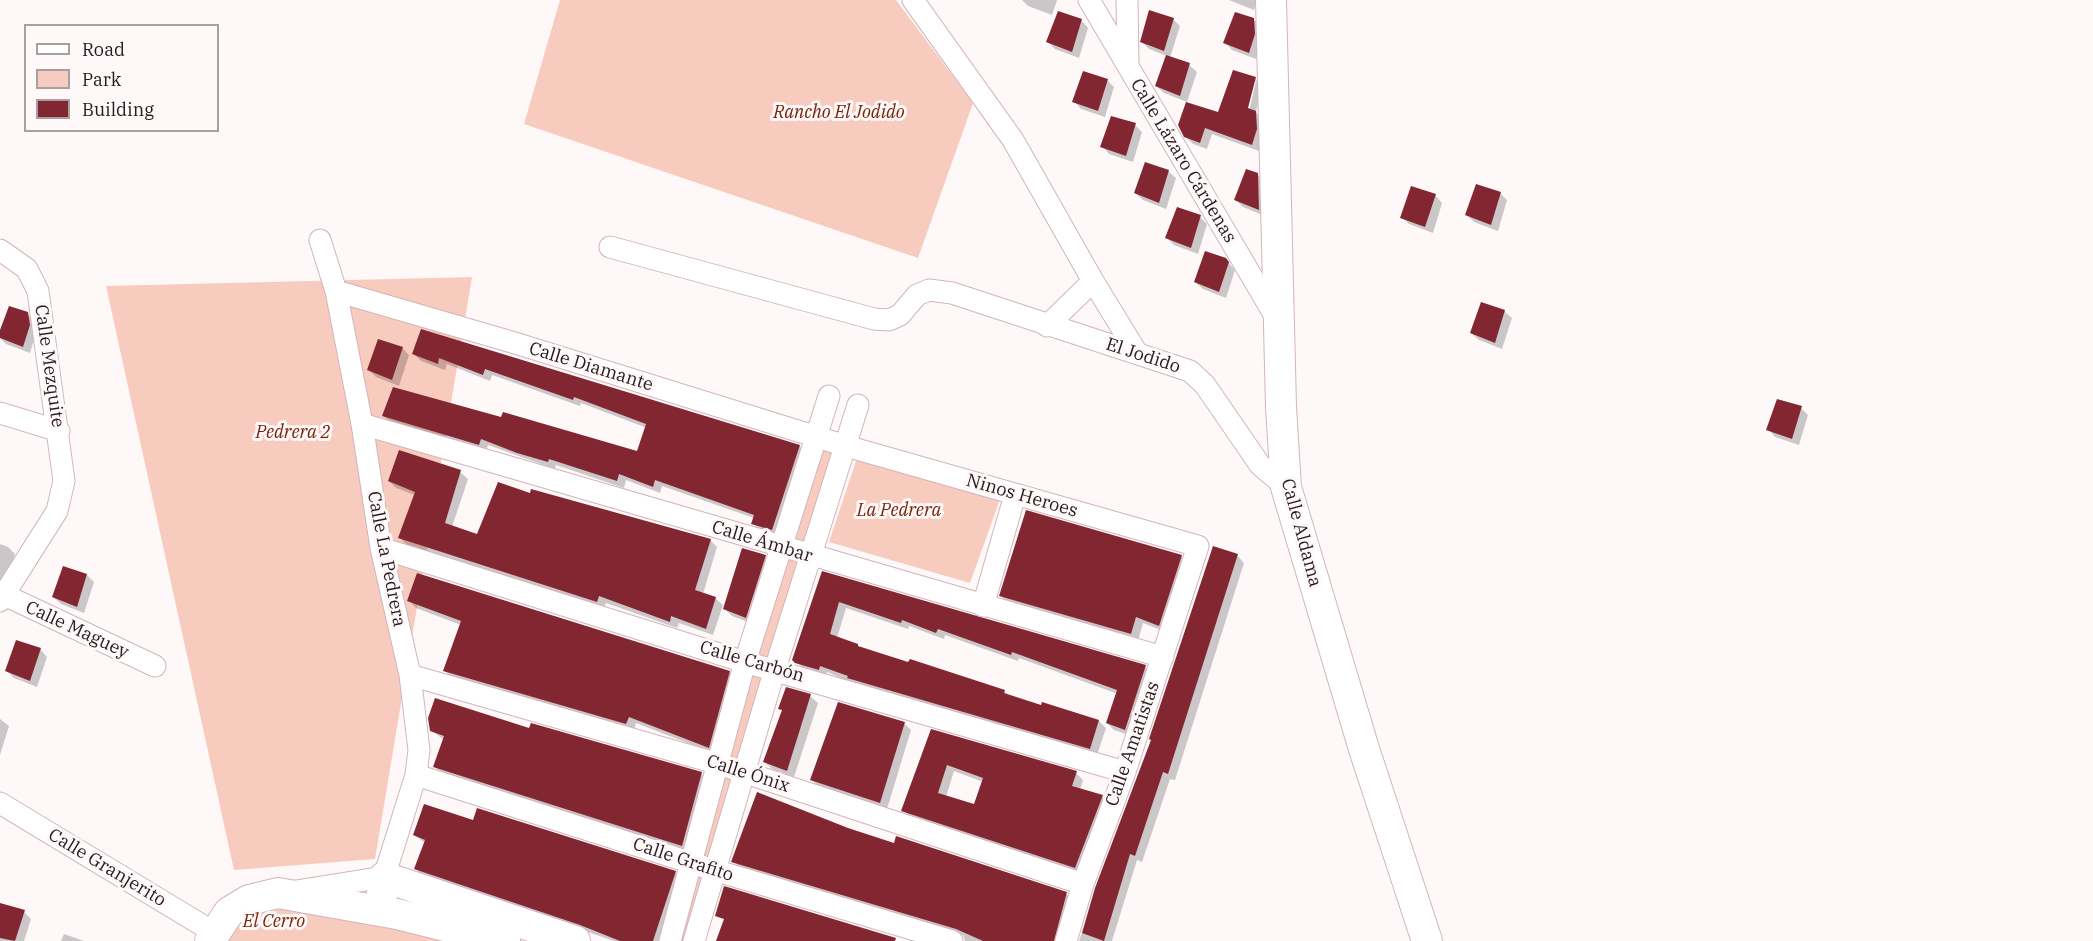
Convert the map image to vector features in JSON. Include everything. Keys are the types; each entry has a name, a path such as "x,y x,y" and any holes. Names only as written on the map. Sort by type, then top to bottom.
{"main road":[{"name":"Calle Aldama","path":"1271,0 1278,321 1286,487 1364,750 1427,941"},
{"name":"Calle La Pedrera","path":"380,911 384,877"},
{"path":"384,877 575,941"},
{"path":"218,929 249,900 278,893 380,911 505,941"}],"street":[{"path":"913,0 1013,140 1093,281 1137,353"},
{"name":"Calle Lázaro Cárdenas","path":"1089,0 1278,321"},
{"path":"1127,0 1128,66"},
{"name":"Calle La Pedrera","path":"320,240 336,291 362,424 381,548 410,675 419,750 416,775 384,877"},
{"name":"El Jodido","path":"610,247 874,319 894,318 916,295 929,290 952,293 1190,371 1205,385 1260,465 1286,487"},
{"name":"Calle Mezquite","path":"0,250 27,269 36,285 59,431 64,481 62,498 1,596"},
{"path":"1047,326 1093,281"},
{"name":"Calle Diamante","path":"336,291 515,343 846,446"},
{"path":"670,941 746,662 829,396"},
{"path":"694,941 775,669 858,405"},
{"path":"0,413 59,431"},
{"name":"Calle Ámbar","path":"362,424 812,557 1163,657"},
{"name":"Ninos Heroes","path":"846,446 1198,546"},
{"path":"983,606 1015,495"},
{"name":"Calle Amatistas","path":"1066,941 1083,884 1125,772 1198,546"},
{"name":"Calle Carbón","path":"381,548 746,662 1125,772"},
{"name":"Calle Maguey","path":"1,596 154,666"},
{"name":"Calle Ónix","path":"410,675 719,764 1083,884"},
{"name":"Calle Grafito","path":"416,775 714,870 952,941"},
{"name":"Calle Granjerito","path":"0,803 218,929"},
{"path":"278,893 384,877"}],"green space":[{"name":"Rancho El Jodido","path":"560,0 896,0 973,103 918,258 524,124"},
{"name":"Pedrera 2","path":"472,277 375,859 234,870 106,286"},
{"path":"821,435 840,440 684,941 672,941"},
{"name":"La Pedrera","path":"861,446 1003,491 970,583 829,542"},
{"name":"El Cerro","path":"277,900 457,941 222,941 235,918"}],"building":[{"path":"1149,10 1174,18 1164,51 1140,42"},
{"path":"1058,11 1082,19 1072,52 1046,42"},
{"path":"1235,12 1254,18 1255,34 1249,53 1223,43"},
{"path":"1166,55 1190,63 1180,96 1155,86"},
{"path":"1233,70 1256,77 1248,108 1256,111 1257,129 1252,145 1205,128 1200,143 1184,137 1178,125 1186,102 1218,112"},
{"path":"1083,71 1108,79 1098,111 1072,102"},
{"path":"1111,116 1136,123 1126,156 1100,147"},
{"path":"1145,162 1169,170 1159,203 1134,193"},
{"path":"1246,169 1258,173 1259,210 1234,200"},
{"path":"1476,184 1501,192 1491,225 1465,215"},
{"path":"1411,186 1436,194 1425,227 1400,218"},
{"path":"1177,207 1201,215 1191,248 1165,238"},
{"path":"1205,251 1226,258 1229,262 1219,292 1194,282"},
{"path":"1481,302 1505,310 1495,343 1470,333"},
{"path":"9,306 28,312 30,325 23,347 0,338 0,330"},
{"path":"421,329 800,445 772,530 751,524 754,515 655,480 653,487 619,474 617,481 549,459 548,462 517,453 481,439 479,445 382,416 393,387 501,417 503,412 637,451 646,424 574,397 573,400 485,369 483,375 439,358 438,364 412,354"},
{"path":"378,339 403,347 392,380 367,370"},
{"path":"1777,399 1802,406 1792,439 1766,430"},
{"path":"399,450 461,470 445,523 477,534 498,482 530,493 531,489 711,539 695,590 716,597 706,629 671,616 670,622 599,596 597,602 398,538 415,492 388,481"},
{"path":"1026,510 1182,555 1159,626 1136,617 1131,634 999,596"},
{"path":"1213,546 1238,554 1168,774 1163,772 1135,856 1130,854 1104,941 1082,933 1095,888 1151,740 1149,739"},
{"path":"742,548 766,555 746,618 723,609"},
{"path":"63,566 87,574 77,607 52,597"},
{"path":"822,571 1146,665 1125,730 1106,723 1117,690 1012,652 1011,655 938,629 936,633 902,620 901,623 839,602 830,634 858,644 858,646 908,662 910,659 1005,690 1004,693 1041,705 1042,702 1099,720 1090,749 847,678 848,676 820,666 819,670 795,663 792,660"},
{"path":"417,573 730,671 709,748 629,717 626,724 443,671 461,621 407,601"},
{"path":"16,640 41,648 30,681 5,671"},
{"path":"786,687 811,694 787,771 763,762 782,710 778,709"},
{"path":"435,698 529,728 531,723 702,772 682,846 433,767 444,736 430,731 428,718"},
{"path":"838,702 905,722 880,803 810,780"},
{"path":"931,729 1077,771 1072,786 1103,795 1075,868 901,811","holes":["947,765 983,778 974,804 938,793"]},
{"path":"757,792 848,828 894,843 896,836 1067,892 1054,941 983,941 956,929 731,862"},
{"path":"424,804 473,820 477,808 676,871 653,941 620,941 580,925 414,869 425,840 413,835"},
{"path":"724,886 896,938 895,941 716,941 724,919 715,916"},
{"path":"0,903 25,910 15,941 0,938"}]}
